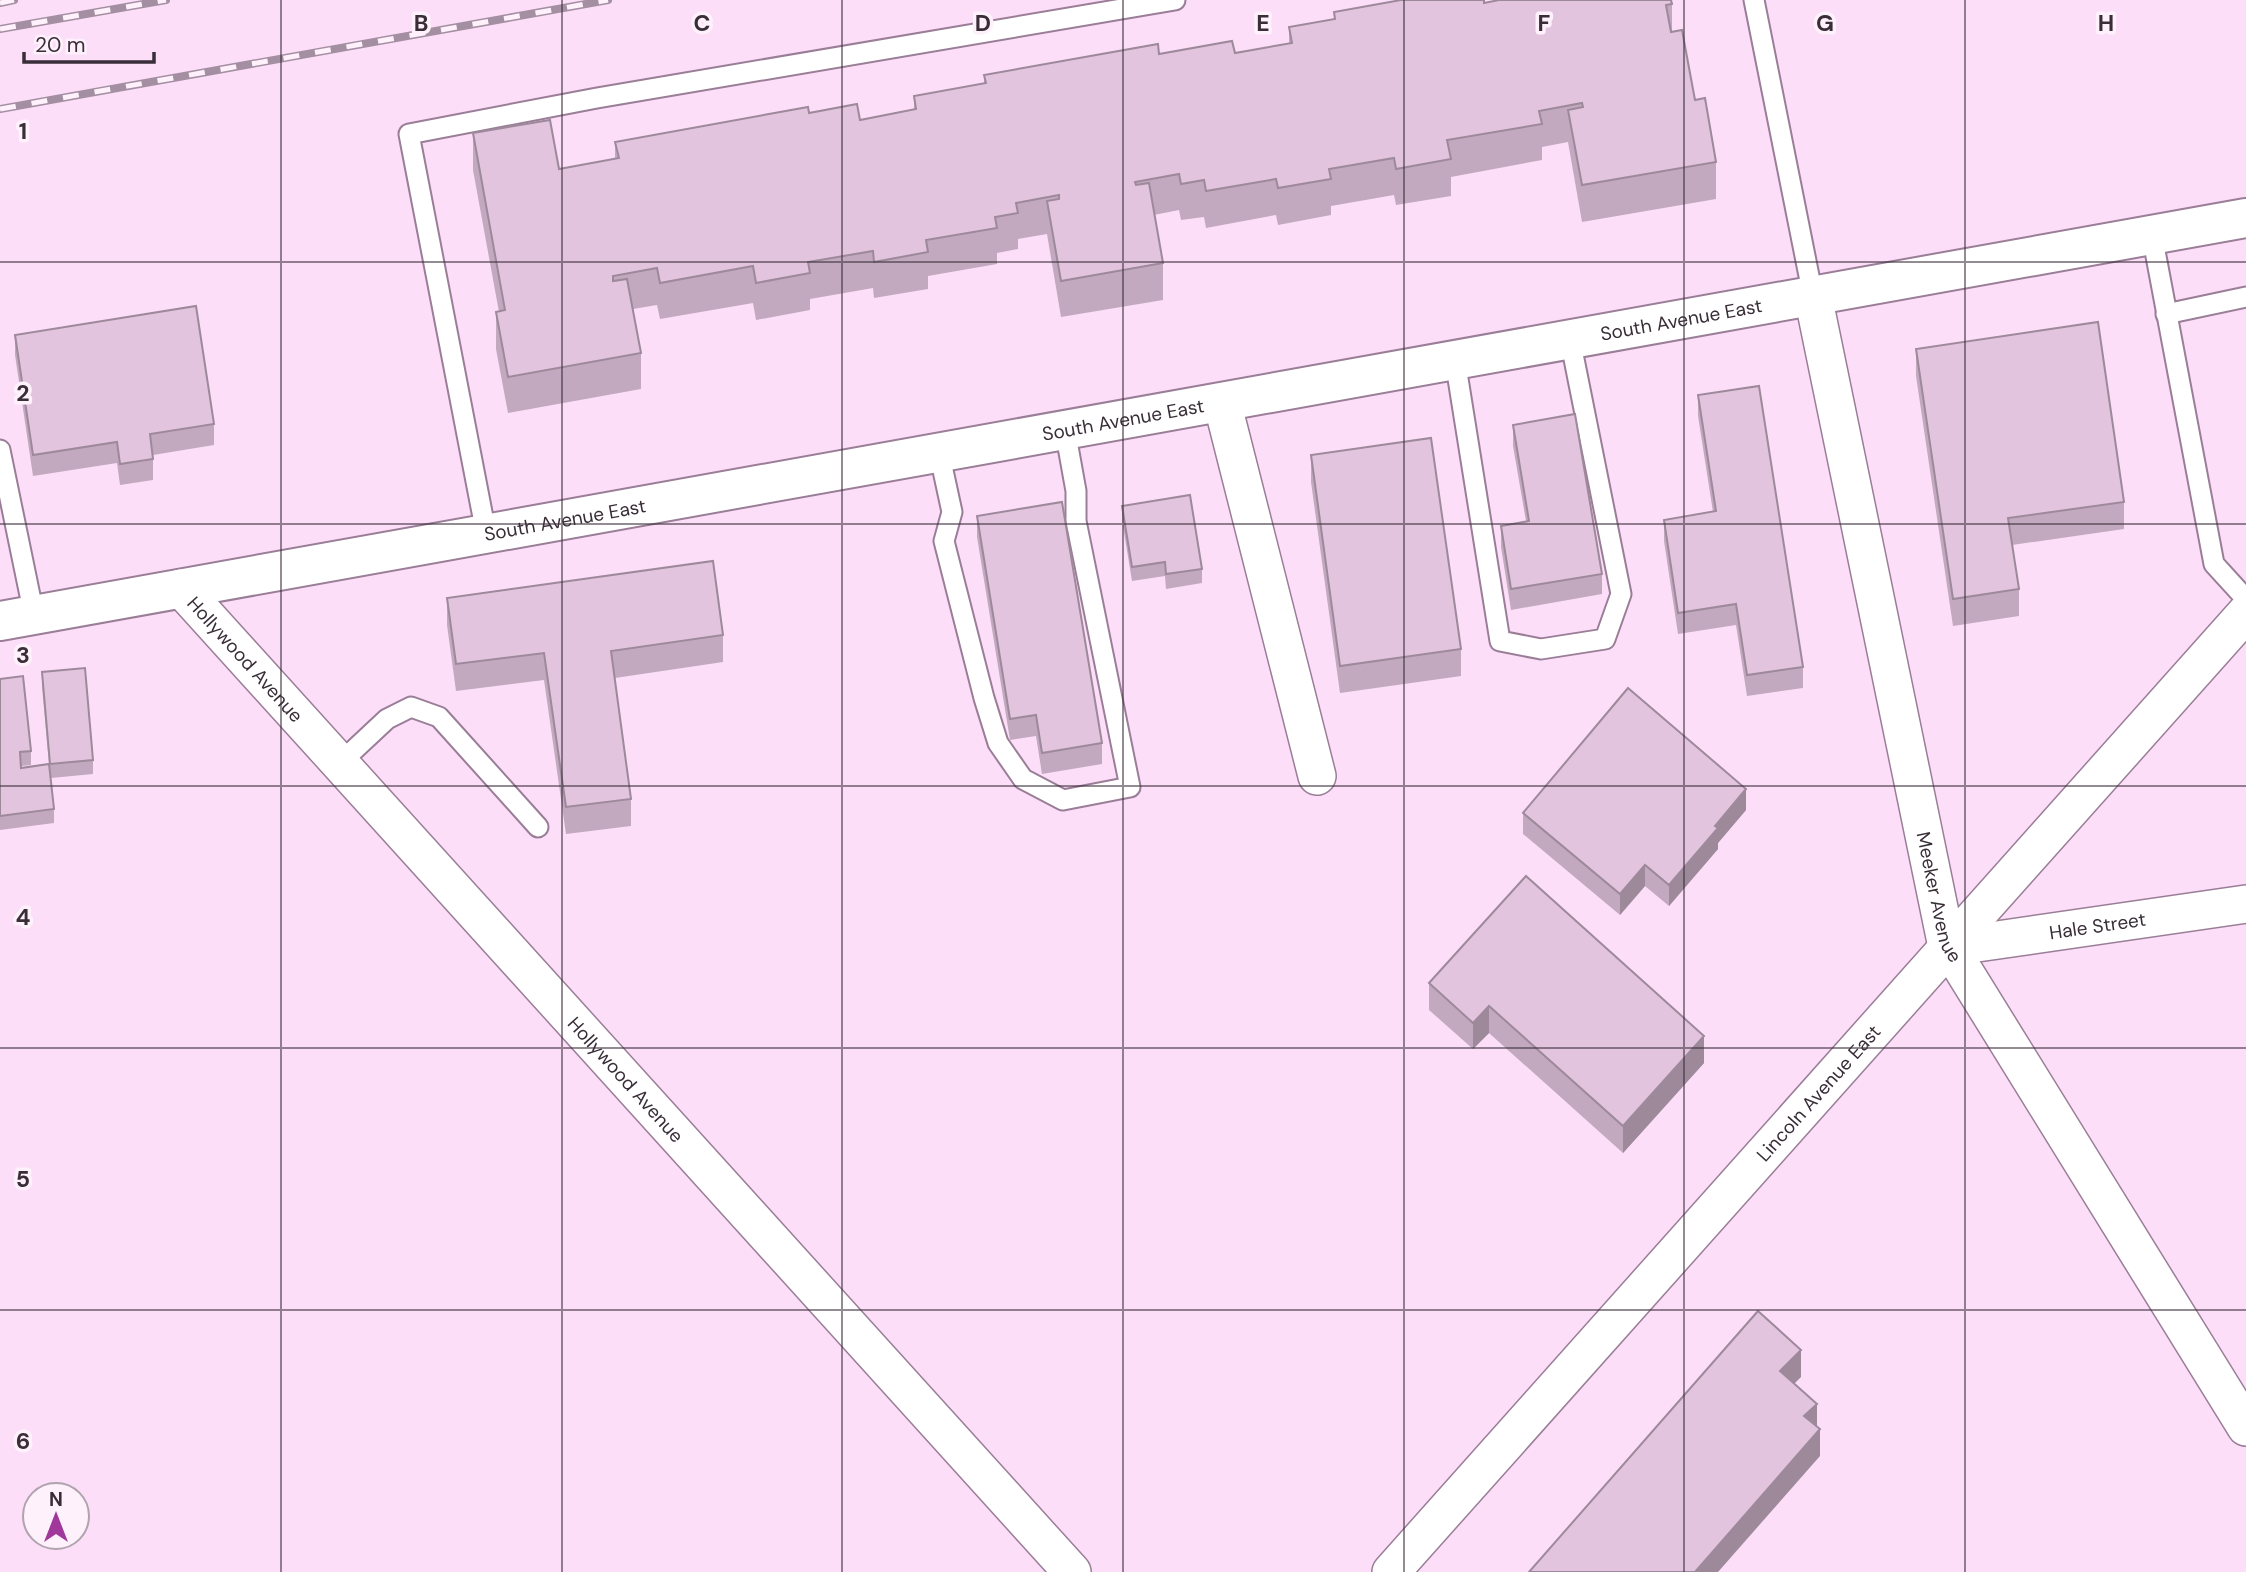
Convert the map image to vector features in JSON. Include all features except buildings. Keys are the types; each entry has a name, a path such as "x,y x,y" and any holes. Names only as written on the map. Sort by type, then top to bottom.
{"main road":[{"name":"South Avenue East","path":"17,618 2246,218"}],"street":[{"name":"Meeker Avenue","path":"1813,296 1946,942 2246,1427"},
{"path":"1222,402 1317,776"},
{"name":"Hollywood Avenue","path":"181,588 1072,1572"},
{"name":"Lincoln Avenue East","path":"1391,1572 2246,614"},
{"name":"Hale Street","path":"1949,947 2246,904"}],"lane":[{"path":"486,533 409,134 597,98 1175,0"},
{"path":"1754,0 1813,296"},
{"path":"2152,235 2214,564 2246,599"},
{"path":"2166,314 2246,297"},
{"path":"1455,360 1500,641 1541,649 1605,639 1621,594 1570,339"},
{"path":"939,452 952,512 944,541 998,743 1023,779 1063,800 1130,787 1076,521 1076,491 1065,430"},
{"path":"0,450 17,618"},
{"path":"340,763 387,719 411,707 439,717 538,827"}],"railway":[{"path":"0,3 14,0"},
{"path":"0,29 166,0"},
{"path":"0,109 608,0"}]}
